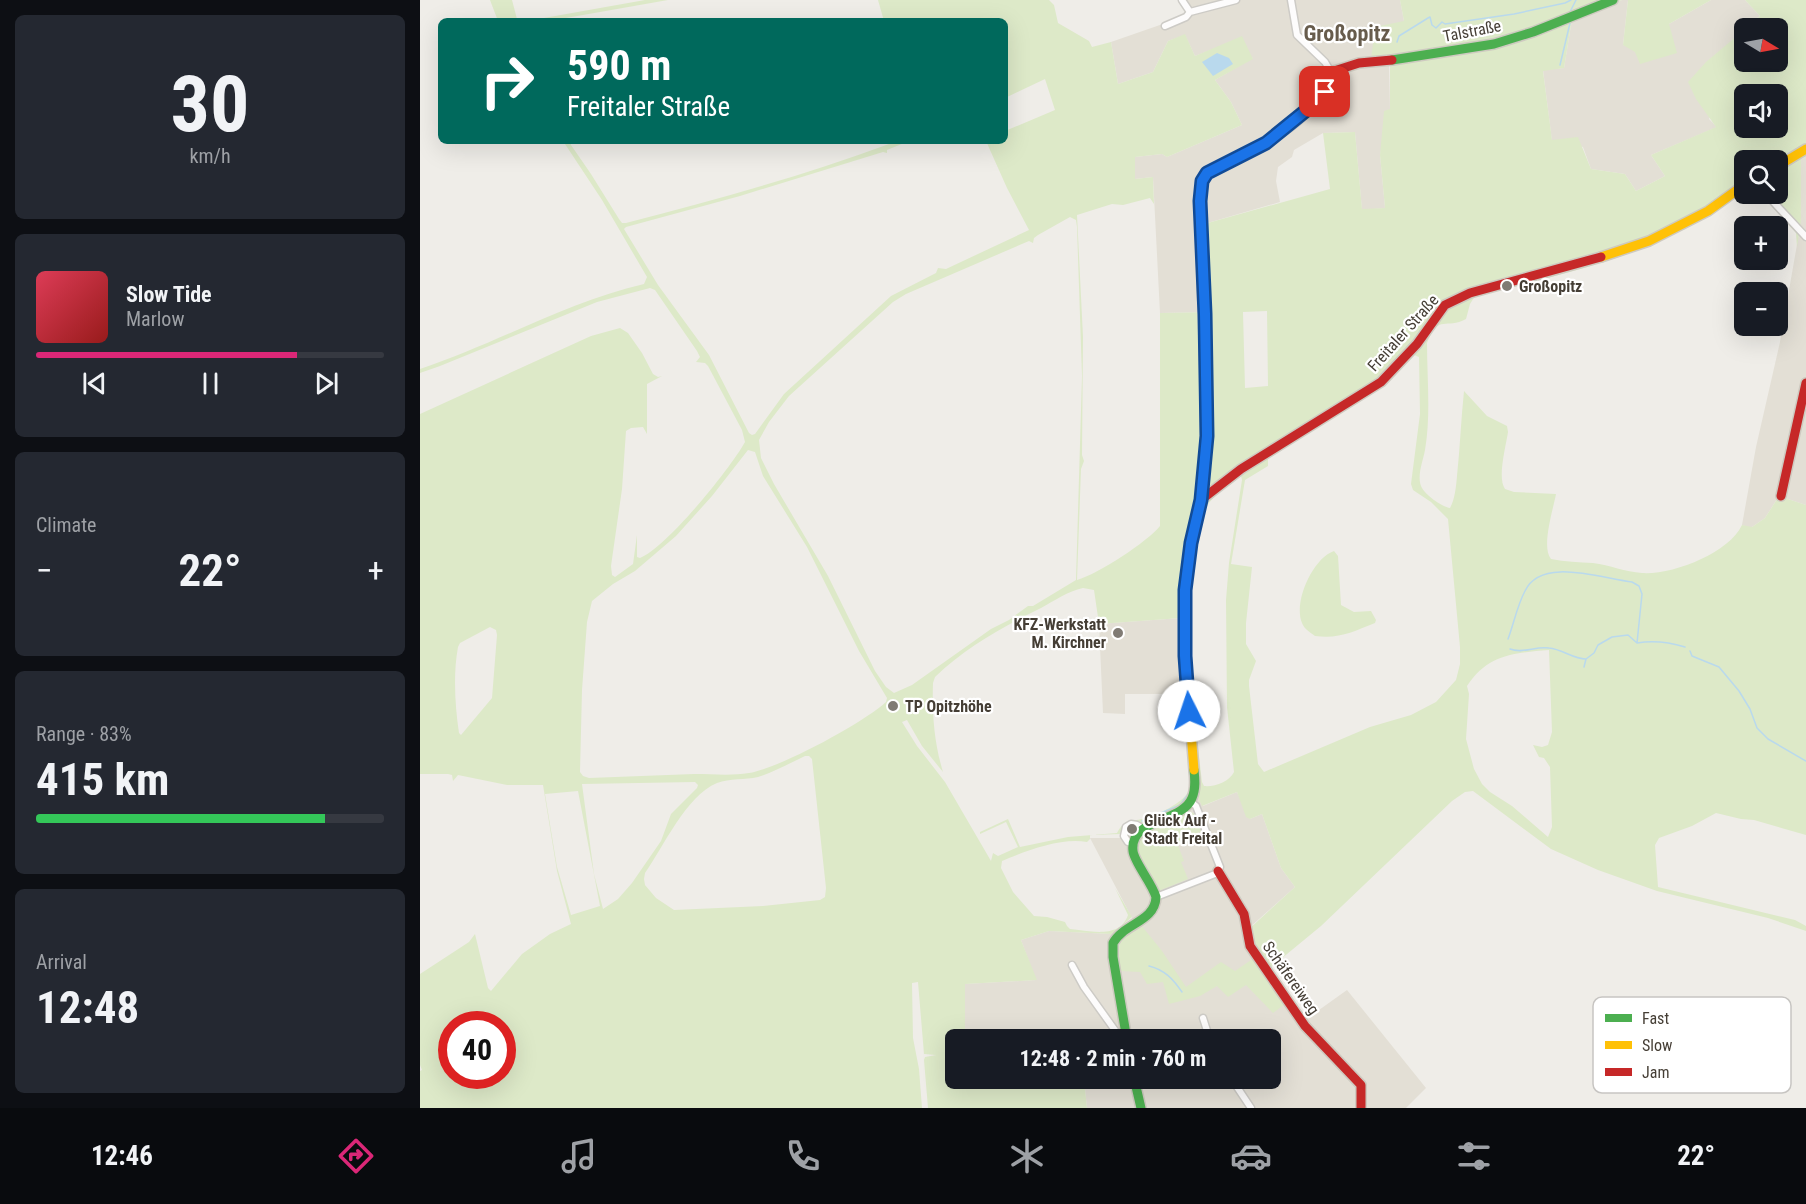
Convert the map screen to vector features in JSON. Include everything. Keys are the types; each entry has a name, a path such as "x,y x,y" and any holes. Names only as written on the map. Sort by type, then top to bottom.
{"street":[{"path":"1182,0 1190,12"},
{"path":"1165,26 1186,17 1190,12 1236,0"},
{"path":"1124,1029 1113,944 1117,936 1152,912 1155,908 1156,897 1133,851 1134,844 1142,828 1180,811 1191,802 1195,782 1184,618 1188,561 1201,500 1207,436 1200,201 1202,181 1207,173 1266,143 1314,104 1325,92 1331,72 1327,64 1297,35 1291,0"},
{"name":"Talstraße","path":"1331,72 1359,63 1494,44 1533,32 1614,0"},
{"path":"1788,160 1806,149"},
{"name":"Freitaler Straße","path":"1201,500 1241,469 1381,382 1417,344 1440,311 1458,298 1635,247 1708,211 1734,192"},
{"path":"1775,204 1806,237"},
{"path":"1780,495 1805,401 1806,383"},
{"path":"1156,897 1197,882 1218,871 1220,867 1196,806 1191,802"},
{"name":"Schäfereiweg","path":"1218,871 1222,874 1230,894 1244,914 1250,946 1305,1026 1361,1085 1363,1090 1361,1108"},
{"path":"1072,965 1084,987 1117,1029"},
{"path":"1203,1018 1206,1029"},
{"path":"1137,1089 1141,1108"},
{"path":"1238,1089 1251,1108"}],"shaded area":[{"path":"1178,0 1400,0 1404,21 1389,64 1390,109 1380,155 1385,208 1362,210 1355,132 1323,133 1294,150 1292,157 1278,167 1276,181 1280,202 1204,224 1211,312 1160,313 1153,177 1135,179 1135,157 1162,154 1167,157 1242,125 1231,102 1215,80 1253,58 1216,48 1195,56 1185,35 1168,41 1153,72 1118,84 1111,42 1180,18 1186,12"},
{"path":"1622,0 1628,0 1623,45 1669,24 1711,0 1745,0 1760,16 1734,18 1734,54 1709,119 1717,127 1651,155 1665,176 1636,191 1625,174 1591,169 1583,147 1552,141 1543,70 1564,68 1572,19"},
{"path":"1806,154 1806,505 1779,496 1765,518 1752,527 1747,527 1742,525 1756,447 1781,336 1788,336 1788,296 1799,233 1801,159"},
{"path":"1181,618 1185,694 1125,694 1125,714 1103,713 1099,624"},
{"path":"1237,792 1250,819 1262,814 1281,868 1295,887 1249,928 1251,939 1305,1020 1347,990 1426,1088 1406,1108 1087,1108 1085,1089 1281,1089 1281,1029 965,1029 965,984 1036,980 1021,940 1049,931 1112,934 1132,918 1090,838 1120,838 1121,829 1129,821 1140,822 1198,797 1203,806"}],"green space":[{"path":"490,0 512,0 517,18 497,18"},
{"path":"645,0 668,0 566,18 544,18"},
{"path":"878,0 1049,0 1054,5 1058,23 1089,41 1092,47 1111,42 1118,84 1153,72 1168,41 1185,34 1195,56 1242,36 1253,59 1215,80 1231,102 1242,125 1167,157 1162,154 1135,157 1135,179 1153,177 1154,204 1150,198 1123,205 1112,204 1077,215 1083,337 1082,455 1084,461 1081,469 1077,580 1122,557 1160,526 1160,313 1211,312 1204,224 1330,189 1323,133 1355,132 1362,209 1385,208 1380,155 1384,111 1390,109 1390,57 1371,59 1375,27 1404,21 1400,0 1622,0 1572,19 1564,68 1543,71 1552,140 1578,137 1591,169 1625,174 1636,191 1665,176 1651,155 1716,127 1696,99 1688,82 1706,62 1734,38 1734,72 1788,72 1788,18 1758,18 1760,16 1745,0 1806,0 1806,154 1801,159 1801,221 1797,247 1796,233 1788,224 1788,216 1781,216 1770,204 1788,204 1788,150 1734,150 1734,197 1704,217 1672,235 1616,258 1475,296 1466,319 1439,325 1427,343 1428,423 1420,477 1421,486 1426,493 1438,503 1450,508 1456,484 1464,391 1487,416 1507,426 1502,470 1505,489 1514,492 1556,494 1547,537 1548,553 1551,559 1655,573 1684,566 1713,553 1725,545 1742,525 1752,527 1765,518 1779,496 1806,505 1806,835 1754,820 1716,813 1692,826 1659,838 1655,845 1658,887 1795,920 1806,926 1806,931 1768,918 1657,891 1598,870 1551,849 1473,791 1465,792 1452,801 1321,926 1270,968 1251,939 1249,929 1295,887 1281,868 1262,814 1250,819 1246,817 1237,792 1202,806 1198,797 1200,788 1193,786 1190,794 1180,806 1145,824 1136,821 1127,823 1134,820 1143,819 1162,812 1176,804 1189,790 1190,773 1183,702 1177,694 1184,694 1181,618 1099,624 1094,590 1083,588 1061,596 985,638 935,677 933,683 934,728 943,772 922,746 907,720 902,722 945,782 991,861 993,853 998,856 1018,847 1006,822 980,834 980,832 1008,819 1020,847 1090,835 1087,842 1055,843 1002,861 1001,868 1013,892 1034,916 1065,922 1070,929 1111,931 1124,923 1128,915 1115,888 1132,917 1112,934 1049,931 1021,940 1037,980 965,984 965,1029 945,1029 945,1089 1085,1089 1087,1108 928,1108 924,1060 925,1057 936,1055 924,1054 918,982 912,983 913,1038 919,1069 922,1108 420,1108 420,1071 422,1070 420,1065 420,974 469,942 475,934 488,988 491,991 522,954 550,934 571,924 557,871 543,785 507,785 458,775 453,781 452,775 448,774 420,774 420,414 591,336 620,328 628,333 653,374 658,377 662,376 647,384 647,434 643,427 626,431 622,489 611,566 612,575 615,577 633,564 637,535 637,557 640,558 652,551 681,524 712,488 745,442 742,430 708,366 705,363 696,362 700,357 697,351 655,290 650,288 597,302 440,366 420,373 420,369 587,301 644,284 647,277 602,200 565,144 571,144 619,219 622,223 626,223 791,177 889,144 902,144 887,150 887,153 883,152 624,229 658,285 709,355 749,433 755,434 784,394 891,296 936,273 938,268 946,269 1029,230 987,144 1008,144 1008,130 1055,110 1045,79 1008,97 1008,18 883,18","holes":["1070,217 1076,220 1082,376 1076,580 1033,606 1028,606 1009,620 991,629 912,685 894,693 886,687 875,671 828,576 774,484 761,458 759,440 769,422 789,396 893,302 906,294 1029,241 1033,243 1034,238 1038,235","1267,311 1268,386 1245,388 1243,312","1414,355 1419,357 1420,414 1411,484 1413,490 1431,502 1448,519 1460,647 1460,664 1456,680 1436,702 1411,715 1370,727 1264,772 1258,764 1249,686 1256,661 1246,644 1252,567 1231,564 1245,480 1268,466 1268,459 1271,455 1381,386","748,450 755,452 763,476 807,547 859,651 887,698 886,702 820,744 780,763 749,773 589,778 583,776 580,772 582,690 587,622 592,601 613,584 635,571 676,536 712,496","1241,476 1226,600 1227,707 1234,772 1229,779 1221,783 1204,786 1190,663 1189,603 1192,573 1196,544 1206,508 1217,495","490,627 496,630 492,698 461,735 455,679 458,647 460,643","1549,650 1552,732 1548,745 1542,747 1533,745 1539,757 1544,758 1550,767 1552,827 1548,837 1512,806 1490,792 1482,784 1474,769 1466,739 1469,694 1467,686 1475,675 1493,661 1503,657","809,756 812,759 826,888 825,897 820,900 763,906 674,910 656,898 645,885 644,879 645,873 676,823 706,789 727,780 758,777","695,782 698,785 671,814 661,841 632,883 618,899 603,909 594,874 582,784","578,791 600,906 571,915 557,867 545,794"]},
{"path":"1628,0 1711,0 1669,24 1677,53 1640,64 1635,52 1623,45"},
{"path":"1334,551 1338,556 1341,605 1354,612 1371,611 1376,620 1375,623 1346,634 1315,636 1302,623 1300,604 1312,571 1326,555"},
{"path":"1189,811 1195,814 1202,831 1177,843 1188,879 1156,890 1139,855 1142,837 1163,821"},
{"path":"1125,824 1120,834 1094,835 1117,833"},
{"path":"1141,925 1186,987 1221,962 1235,971 1254,958 1285,1004 1273,1013 1246,985 1228,997 1217,986 1200,996 1169,1004 1163,982 1147,984 1140,972 1120,971 1118,955 1120,944 1127,935"}],"water":[{"path":"1217,53 1229,58 1233,64 1213,76 1202,62"}],"waterway":[{"path":"1397,42 1399,36 1430,17 1432,25 1436,28 1442,22 1445,24 1514,14 1571,0"},
{"path":"1570,12 1576,0"},
{"path":"1560,65 1570,23"},
{"path":"1508,639 1522,597 1533,580 1544,574 1574,572 1632,582 1639,586 1642,594 1637,643"},
{"path":"1584,667 1586,659 1594,653 1598,645 1612,637 1628,635 1637,643 1661,642 1685,647"},
{"path":"1510,649 1520,651 1549,648 1586,659"},
{"path":"1690,651 1692,656 1719,667 1739,691 1750,709 1757,728 1768,739 1806,761"},
{"path":"1142,821 1180,805 1189,793"},
{"path":"1149,966 1168,976 1182,992"}],"traffic: fast":[{"path":"1392,60 1494,44 1533,32 1613,0"},
{"path":"1125,1029 1113,957 1113,943 1118,936 1150,912 1156,897 1134,856 1134,840 1147,826 1186,806 1194,791 1194,770"},
{"path":"1137,1089 1141,1108"}],"traffic: slow":[{"path":"1788,160 1806,149"},
{"path":"1601,257 1649,241 1708,211 1734,192"},
{"path":"1194,770 1184,618 1188,561 1201,500 1206,453 1205,369"}],"traffic: jam":[{"path":"1205,369 1200,201 1204,177 1265,143 1293,124 1317,100 1331,72 1359,63 1392,60"},
{"path":"1201,500 1241,469 1381,382 1417,344 1445,305 1470,293 1601,257"},
{"path":"1781,496 1806,383"},
{"path":"1218,871 1244,914 1250,946 1305,1026 1361,1085 1361,1108"}],"place":[{"name":"Großopitz","path":"1507,286"},
{"name":"KFZ-Werkstatt M. Kirchner","path":"1118,633"},
{"name":"TP Opitzhöhe","path":"893,706"},
{"name":"Glück Auf - Stadt Freital","path":"1132,829"}],"district":[{"name":"Großopitz","path":"1347,33"}],"route":[{"path":"1189,711 1185,656 1185,590 1191,543 1201,500 1207,436 1200,201 1202,181 1212,170 1266,143 1314,104 1325,92"}]}
